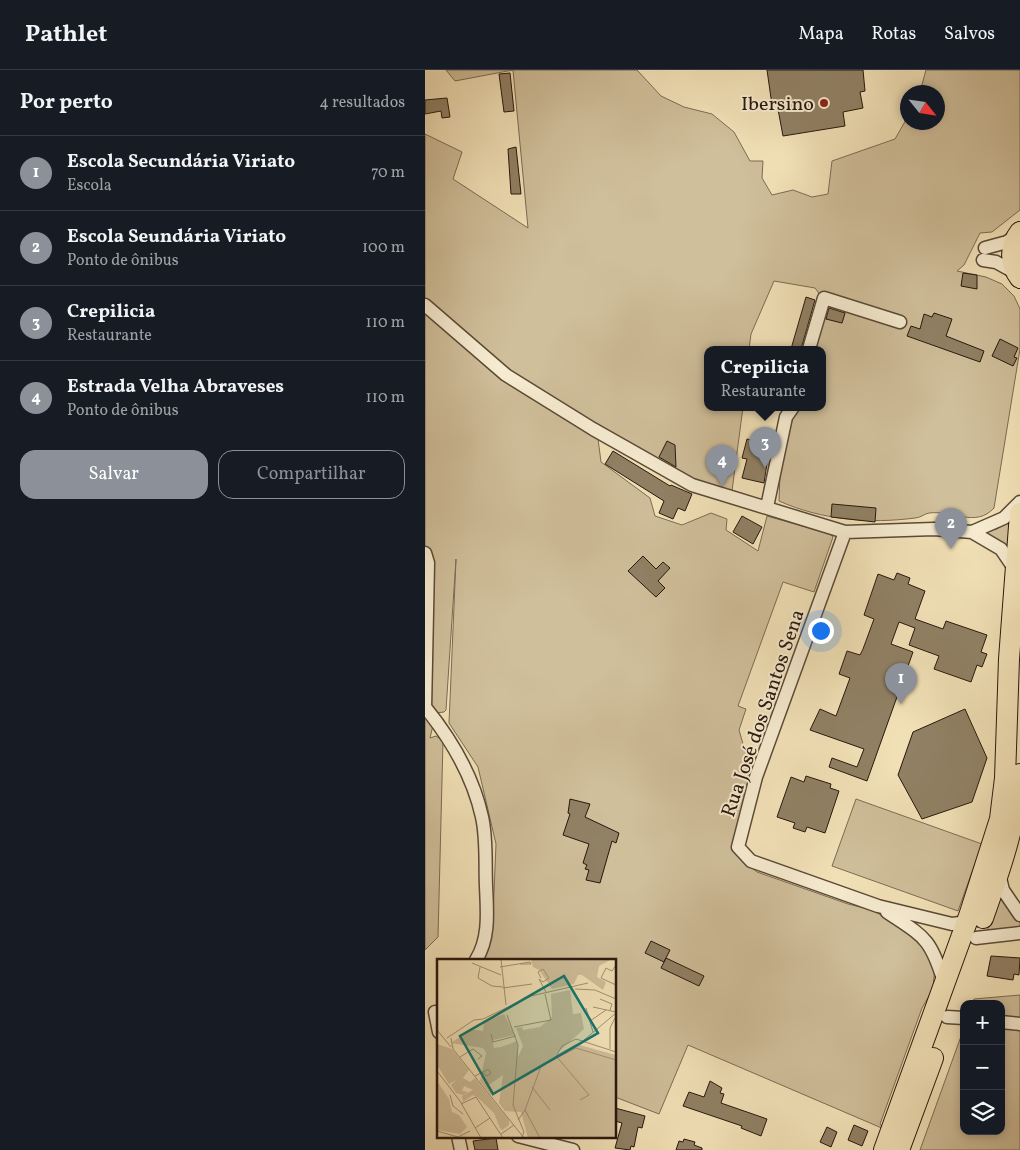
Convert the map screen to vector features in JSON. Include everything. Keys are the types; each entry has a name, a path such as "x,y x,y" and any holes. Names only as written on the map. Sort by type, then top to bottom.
{"main road":[{"path":"1018,276 1012,254 1019,233"},
{"path":"884,1150 969,916 1000,819 1005,778 1009,659 1020,513"},
{"path":"899,1150 956,1018 976,938 999,874 1013,822 1020,774"}],"street":[{"path":"1018,276 984,254 1007,242 1019,233"},
{"path":"810,346 824,298 900,322"},
{"path":"425,305 507,375 593,429 692,485 845,532 934,529 972,532 1001,549 1016,571"},
{"path":"767,507 786,417 790,411"},
{"path":"972,532 1004,518 1020,502"},
{"name":"Rua José dos Santos Sena","path":"845,532 757,777 738,848 751,861 878,906 952,924 960,923 969,916"},
{"path":"425,553 427,563 425,708 448,736 465,767 483,819 488,920 485,939 476,959"},
{"path":"999,874 1003,890 1020,915"},
{"name":"Rua José dos Santos Sena","path":"878,906 927,941 936,955 945,983"},
{"path":"976,938 1020,934"},
{"path":"425,1021 437,1009"},
{"path":"1005,1022 1020,1024"},
{"path":"524,1138 553,1148 573,1150"}],"shaded area":[{"path":"446,70 513,70 455,81"},
{"path":"513,70 637,70 661,96 684,107 712,114 734,132 750,161 763,161 762,178 772,195 793,190 812,197 828,194 832,161 895,139 900,130 945,130 945,85 922,85 926,70 1020,70 1020,210 992,232 980,233 964,265 957,271 986,277 1002,284 1014,296 1020,309 1020,349 994,508 987,514 972,518 929,513 917,518 898,520 846,519 812,513 779,501 780,474 794,411 826,411 826,346 812,346 823,318 842,323 846,309 827,304 815,288 774,281 751,334 749,346 704,346 704,411 742,411 732,491 702,482 676,471 596,423 601,462 650,498 655,516 682,525 711,513 727,519 726,530 758,551 767,516 830,534 833,537 814,592 783,582 738,706 746,709 739,730 751,772 734,843 738,857 757,872 848,904 872,910 898,925 918,940 935,965 933,989 922,1008 880,1124 884,1129 688,1045 659,1114 616,1097 616,959 483,959 489,947 493,917 496,844 478,767 449,723 456,559 446,710 436,713 430,738 436,736 443,741 438,937 425,950 425,134 462,152 453,179 528,228"},
{"path":"1014,518 1011,554 996,539 980,532 997,529"},
{"path":"856,799 982,844 958,911 832,866"},
{"path":"1001,896 1020,920 1020,930 987,931 997,899"},
{"path":"1020,995 1020,1150 920,1150 960,1039 960,1135 1005,1135 1005,1000 974,999"}],"building":[{"name":"Ibersino","path":"767,70 863,70 865,91 860,92 863,108 843,112 845,126 783,136 777,104 772,105"},
{"path":"510,73 514,111 504,112 499,74"},
{"path":"447,98 450,117 442,118 441,111 425,114 425,100"},
{"path":"516,147 521,194 511,194 508,149"},
{"path":"963,273 977,275 977,289 961,286"},
{"path":"806,297 815,300 802,346 792,346"},
{"path":"829,308 845,313 842,323 826,319"},
{"path":"934,313 952,319 946,336 984,351 980,362 907,336 911,326 920,329 924,314 932,317"},
{"path":"1000,339 1018,348 1014,357 1017,358 1013,366 992,356"},
{"path":"747,439 770,444 764,483 742,478 747,459 742,458"},
{"path":"667,441 675,445 676,467 659,457"},
{"path":"613,451 670,486 692,494 685,511 678,508 673,519 659,513 664,501 605,464"},
{"path":"832,504 876,508 875,522 831,517"},
{"path":"742,516 762,527 753,544 733,532"},
{"path":"643,556 656,569 663,562 670,568 658,581 665,588 656,597 628,571"},
{"path":"897,573 910,578 908,584 925,591 915,619 943,629 946,621 987,635 981,652 987,654 982,667 977,665 971,682 934,669 939,656 909,645 915,628 899,622 891,644 913,652 867,781 829,767 832,758 857,767 864,749 810,730 820,709 836,716 850,678 839,674 847,651 860,655 863,649 874,619 864,615 878,574 894,580"},
{"path":"965,709 987,758 972,802 922,819 898,775 913,732"},
{"path":"806,776 831,784 830,788 839,791 825,833 807,827 805,832 793,828 795,823 777,817 791,777 804,782"},
{"path":"570,799 590,804 585,817 619,833 616,843 612,841 600,883 586,880 589,870 585,869 587,865 583,863 589,844 563,835 570,814 568,813"},
{"path":"651,941 670,950 664,962 645,953"},
{"path":"991,956 1020,958 1019,975 1014,974 1013,980 987,976"},
{"path":"666,958 704,976 699,986 661,968"},
{"path":"710,1081 722,1088 720,1093 724,1094 721,1103 767,1119 761,1136 741,1128 742,1126 683,1106 689,1092 704,1097"},
{"path":"616,1108 645,1116 642,1128 638,1127 634,1147 631,1146 630,1150 615,1148 622,1123 616,1121"},
{"path":"854,1125 868,1131 862,1146 848,1140"},
{"path":"827,1127 837,1132 831,1147 820,1142"},
{"path":"496,1138 498,1150 475,1150 473,1141"},
{"path":"684,1139 695,1142 694,1145 702,1148 702,1150 676,1150 679,1141 683,1142"}],"place":[{"name":"Ibersino","path":"824,103"},
{"name":"Crepilicia","path":"765,468"},
{"name":"Estrada Velha Abraveses","path":"722,486"},
{"name":"Escola Seundária Viriato","path":"951,549"},
{"name":"Escola Secundária Viriato","path":"901,704"}]}
